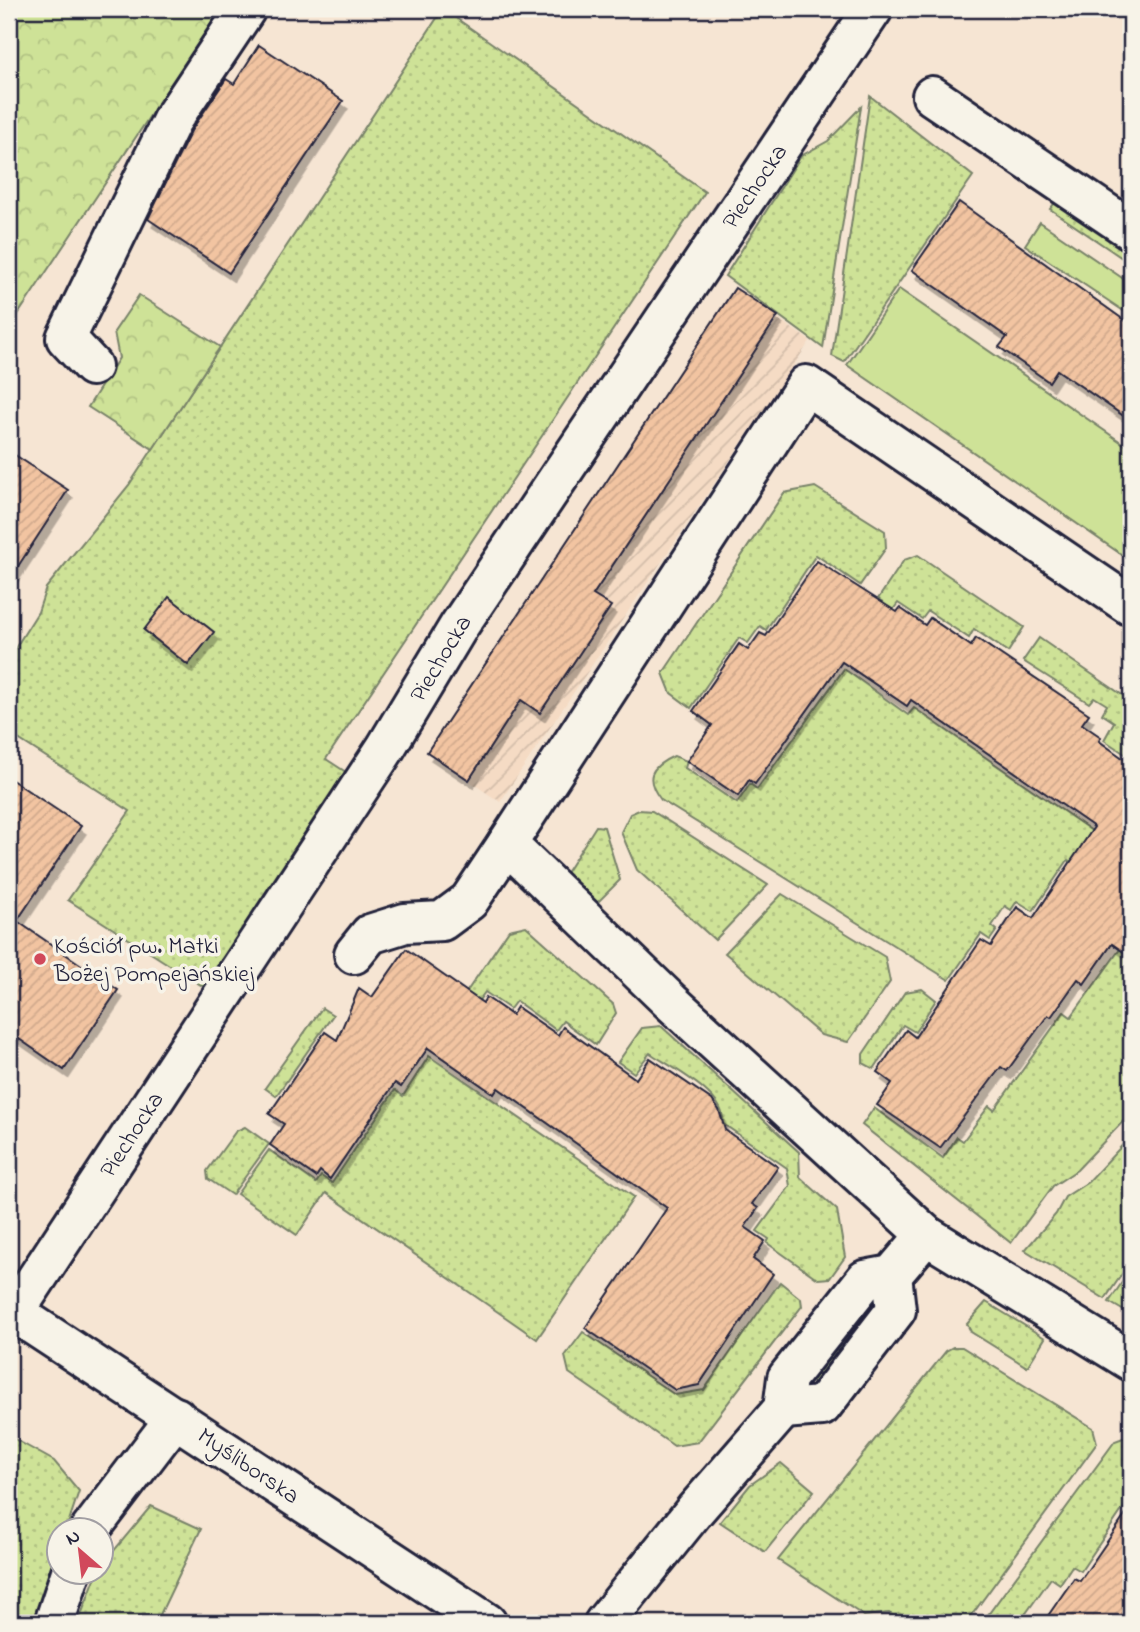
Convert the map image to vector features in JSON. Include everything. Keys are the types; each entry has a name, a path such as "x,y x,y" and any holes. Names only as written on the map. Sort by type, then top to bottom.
{"street":[{"path":"92,366 66,338 172,120 246,9"},
{"name":"Piechocka","path":"11,1311 385,749 458,626 873,9"},
{"path":"932,96 1131,230"},
{"path":"354,954 370,934 405,923 442,921 469,901 806,385 1131,606"},
{"path":"507,844 671,1002 926,1235 1131,1361"},
{"path":"604,1623 695,1510 783,1409 787,1378 865,1280 892,1275 926,1235"},
{"name":"Myśliborska","path":"11,1311 487,1623"},
{"path":"101,1516 176,1417"},
{"path":"54,1623 67,1586"}],"shaded area":[{"path":"735,288 810,341 500,802 427,752"}],"green space":[{"path":"9,9 221,9 9,328"},
{"path":"443,9 705,192 326,759 352,776 210,991 68,900 130,811 9,733 9,658 38,612 46,588 129,485"},
{"path":"870,96 973,176 844,362 832,356"},
{"path":"861,107 823,348 725,276 801,156 828,141"},
{"path":"1057,200 1131,250 1131,264 1050,209"},
{"path":"1040,222 1131,284 1131,316 1025,245"},
{"path":"899,289 1131,449 1131,561 847,365"},
{"path":"139,295 220,347 153,449 88,407 119,358 114,332"},
{"path":"815,487 885,531 886,548 860,585 816,555 766,630 760,626 748,643 739,638 691,708 671,693 663,673 784,493"},
{"path":"918,555 1024,627 1008,652 974,629 969,638 928,611 922,619 898,603 887,618 877,610 883,602 878,599 904,560"},
{"path":"1039,638 1131,701 1131,758 1104,740 1114,722 1102,714 1107,705 1094,697 1089,703 1023,661"},
{"path":"844,669 908,715 914,708 1102,838 1081,867 1068,860 1033,911 1017,901 1011,910 1005,906 992,926 997,930 990,940 981,934 949,980 661,800 652,785 655,769 674,756 687,761 685,768 737,803 750,784 757,789"},
{"path":"639,810 652,811 768,885 715,940 637,870 621,832 630,814"},
{"path":"596,826 604,827 620,880 596,904 575,886 566,873"},
{"path":"782,894 885,957 890,982 848,1042 821,1035 725,953"},
{"path":"526,926 613,1004 616,1013 596,1045 563,1021 556,1030 516,1001 510,1009 485,992 472,1010 461,1000 509,930"},
{"path":"1131,934 1131,1113 1077,1170 1053,1186 1011,1243 862,1125 874,1108 943,1158 957,1137 963,1141 989,1106 994,1110 1064,1012 1071,1017"},
{"path":"922,989 936,1000 915,1032 903,1025 874,1069 863,1063 863,1054 905,992"},
{"path":"322,1008 333,1015 276,1096 265,1088"},
{"path":"661,1026 799,1152 800,1177 837,1210 845,1257 830,1278 818,1279 767,1243 769,1239 757,1231 790,1186 787,1168 722,1123 722,1113 708,1093 650,1053 634,1073 618,1062 642,1028"},
{"path":"429,1056 634,1197 537,1339 326,1193 297,1235 237,1194 269,1150 316,1183 321,1176 332,1183 395,1090 403,1096"},
{"path":"245,1127 269,1144 232,1195 208,1179 207,1171 236,1131"},
{"path":"1131,1136 1131,1261 1105,1299 1025,1250 1056,1214 1065,1197 1088,1182"},
{"path":"1131,1269 1131,1315 1109,1302"},
{"path":"780,1282 801,1299 802,1306 698,1442 674,1446 569,1373 565,1356 583,1332 675,1395 704,1390"},
{"path":"873,1295 881,1300 817,1385 813,1384 810,1376"},
{"path":"986,1302 1045,1338 1027,1367 971,1332 967,1324"},
{"path":"953,1347 962,1347 1093,1428 1097,1443 966,1623 904,1623 889,1613 864,1616 778,1560 946,1351"},
{"path":"1131,1435 1131,1497 1081,1571 1072,1566 1060,1584 1051,1578 1019,1623 982,1623 1115,1441"},
{"path":"9,1436 54,1461 79,1491 71,1516 46,1516 47,1586 35,1623 9,1623"},
{"path":"781,1463 814,1491 765,1552 720,1522 750,1485"},
{"path":"151,1506 201,1529 156,1623 78,1623 92,1586 116,1586 116,1548"}],"building":[{"path":"259,45 343,101 229,273 148,219 191,131 226,79 234,84"},
{"path":"959,202 1131,325 1131,421 1057,370 1049,382 999,347 1007,337 912,270"},
{"path":"735,288 778,316 593,595 611,606 540,713 521,700 469,780 427,752"},
{"path":"9,451 68,490 9,580"},
{"path":"817,561 897,612 900,608 925,625 930,618 971,646 976,638 1089,714 1082,724 1101,737 1099,741 1131,764 1131,957 1112,944 1084,984 1078,979 1051,1017 1048,1015 1007,1071 1001,1067 940,1148 877,1105 892,1083 877,1072 906,1030 915,1037 981,940 991,946 1017,907 1033,918 1094,827 911,700 907,706 842,662 755,784 749,780 738,796 687,761 712,725 693,711 739,644 748,650 760,633 766,636"},
{"path":"169,597 214,632 188,665 144,630"},
{"name":"Kościół pw. Matki Bożej Pompejańskiej","path":"9,778 81,826 17,921 118,990 64,1070 9,1032"},
{"path":"406,949 483,1003 486,997 512,1015 517,1007 558,1035 563,1027 636,1079 650,1058 712,1100 719,1110 725,1130 778,1167 752,1204 758,1208 745,1227 765,1241 753,1259 773,1274 699,1385 675,1390 585,1328 667,1208 498,1088 494,1094 428,1048 401,1087 395,1083 330,1179 320,1171 316,1177 270,1145 284,1124 269,1114 325,1032 337,1040 359,988 372,997"},
{"path":"1131,1507 1131,1623 1043,1623 1074,1578 1080,1581"}],"place":[{"name":"Kościół pw. Matki Bożej Pompejańskiej","path":"40,959"}]}
